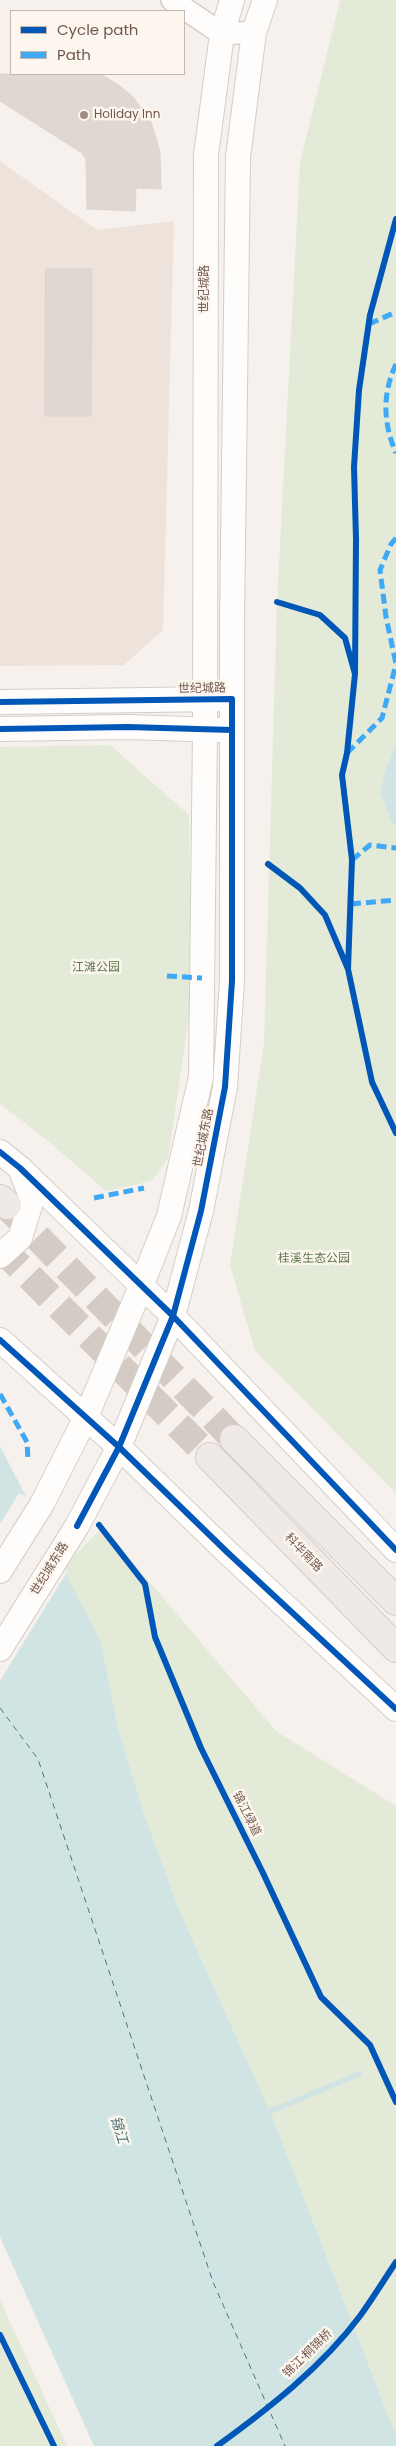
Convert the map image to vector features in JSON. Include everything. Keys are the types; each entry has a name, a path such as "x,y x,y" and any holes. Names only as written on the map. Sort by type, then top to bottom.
{"highway":[{"path":"234,1439 396,1601"},
{"name":"科华南路","path":"210,1457 396,1648"}],"main road":[{"name":"世纪城路","path":"205,700 206,155 222,34 232,0"},
{"name":"世纪城路","path":"232,730 238,157 254,32 265,0"},
{"name":"世纪城路","path":"0,702 232,699"},
{"name":"世纪城东路","path":"0,1571 42,1504 86,1417 169,1216 201,1077 205,700"},
{"path":"0,729 128,727 232,730"},
{"name":"世纪城东路","path":"0,1649 77,1526 119,1447 173,1316 201,1211 225,1087 232,981 232,730"},
{"path":"0,1152 20,1168 142,1284 396,1550"},
{"path":"0,1256 20,1238 32,1199 20,1168"},
{"path":"0,1340 119,1447 227,1552 396,1709"}],"street":[{"path":"172,0 222,34 254,32"}],"shaded area":[{"path":"0,161 97,230 174,221 163,630 124,665 0,666"}],"green space":[{"name":"桂溪生态公园","path":"340,0 396,0 396,1493 255,1351 230,1265 264,1043 277,602 300,162"},
{"name":"江滩公园","path":"110,745 189,815 192,998 168,1158 152,1181 106,1191 47,1140 0,1104 0,747"},
{"path":"103,1527 276,1731 396,1806 396,2435 272,2116 180,1912 144,1814 119,1732 101,1642 62,1568"},
{"path":"0,2300 67,2446 0,2446"}],"water":[{"path":"396,745 396,825 392,823 380,792 385,772"},
{"name":"锦江","path":"0,1446 101,1642 119,1732 144,1814 180,1912 272,2116 396,2435 396,2446 94,2446 0,2237"}],"pier":[{"path":"19,1493 31,1500 67,1572 0,1681 0,1524"}],"building":[{"name":"Holiday Inn","path":"0,74 103,75 133,97 151,122 160,152 161,189 136,188 135,211 87,209 86,159 82,153 0,101"},
{"path":"46,269 92,269 91,416 45,416"}],"waterway":[{"path":"264,2114 359,2074"}],"ferry route":[{"path":"0,1708 38,1759 213,2282 285,2446"}],"tunnel":[{"path":"8,1207 234,1439"},
{"path":"0,1247 210,1457"}],"marked path":[{"path":"369,324 396,312"},
{"path":"396,364 391,375 386,397 387,420 396,453"},
{"path":"396,538 391,544 380,570 386,617 396,664"},
{"path":"347,753 382,718 396,664"},
{"path":"352,860 370,845 396,848"},
{"path":"351,904 396,900"},
{"path":"167,976 202,978"},
{"path":"94,1198 144,1188"},
{"path":"0,1394 27,1442 28,1460"}],"cycle path":[{"path":"355,674 356,539 354,467 359,390 370,315 396,219"},
{"path":"277,602 320,615 345,638 355,674 347,753 342,775 352,860 348,969"},
{"path":"0,702 232,699 232,981 225,1087 201,1211 173,1316 119,1447 77,1526"},
{"path":"0,729 128,727 232,730"},
{"path":"268,864 300,888 325,915 348,969 372,1082 396,1133"},
{"path":"0,1152 20,1168 173,1316 396,1550"},
{"path":"0,1340 119,1447 227,1552 396,1709"},
{"name":"锦江绿道","path":"99,1525 145,1584 155,1637 201,1748 263,1873 321,1997 370,2045 396,2102"},
{"name":"锦江·桐锦桥","path":"217,2446 275,2402 329,2353 360,2316 396,2262"},
{"path":"0,2335 54,2446"}],"place":[{"name":"Holiday Inn","path":"84,115"}]}
